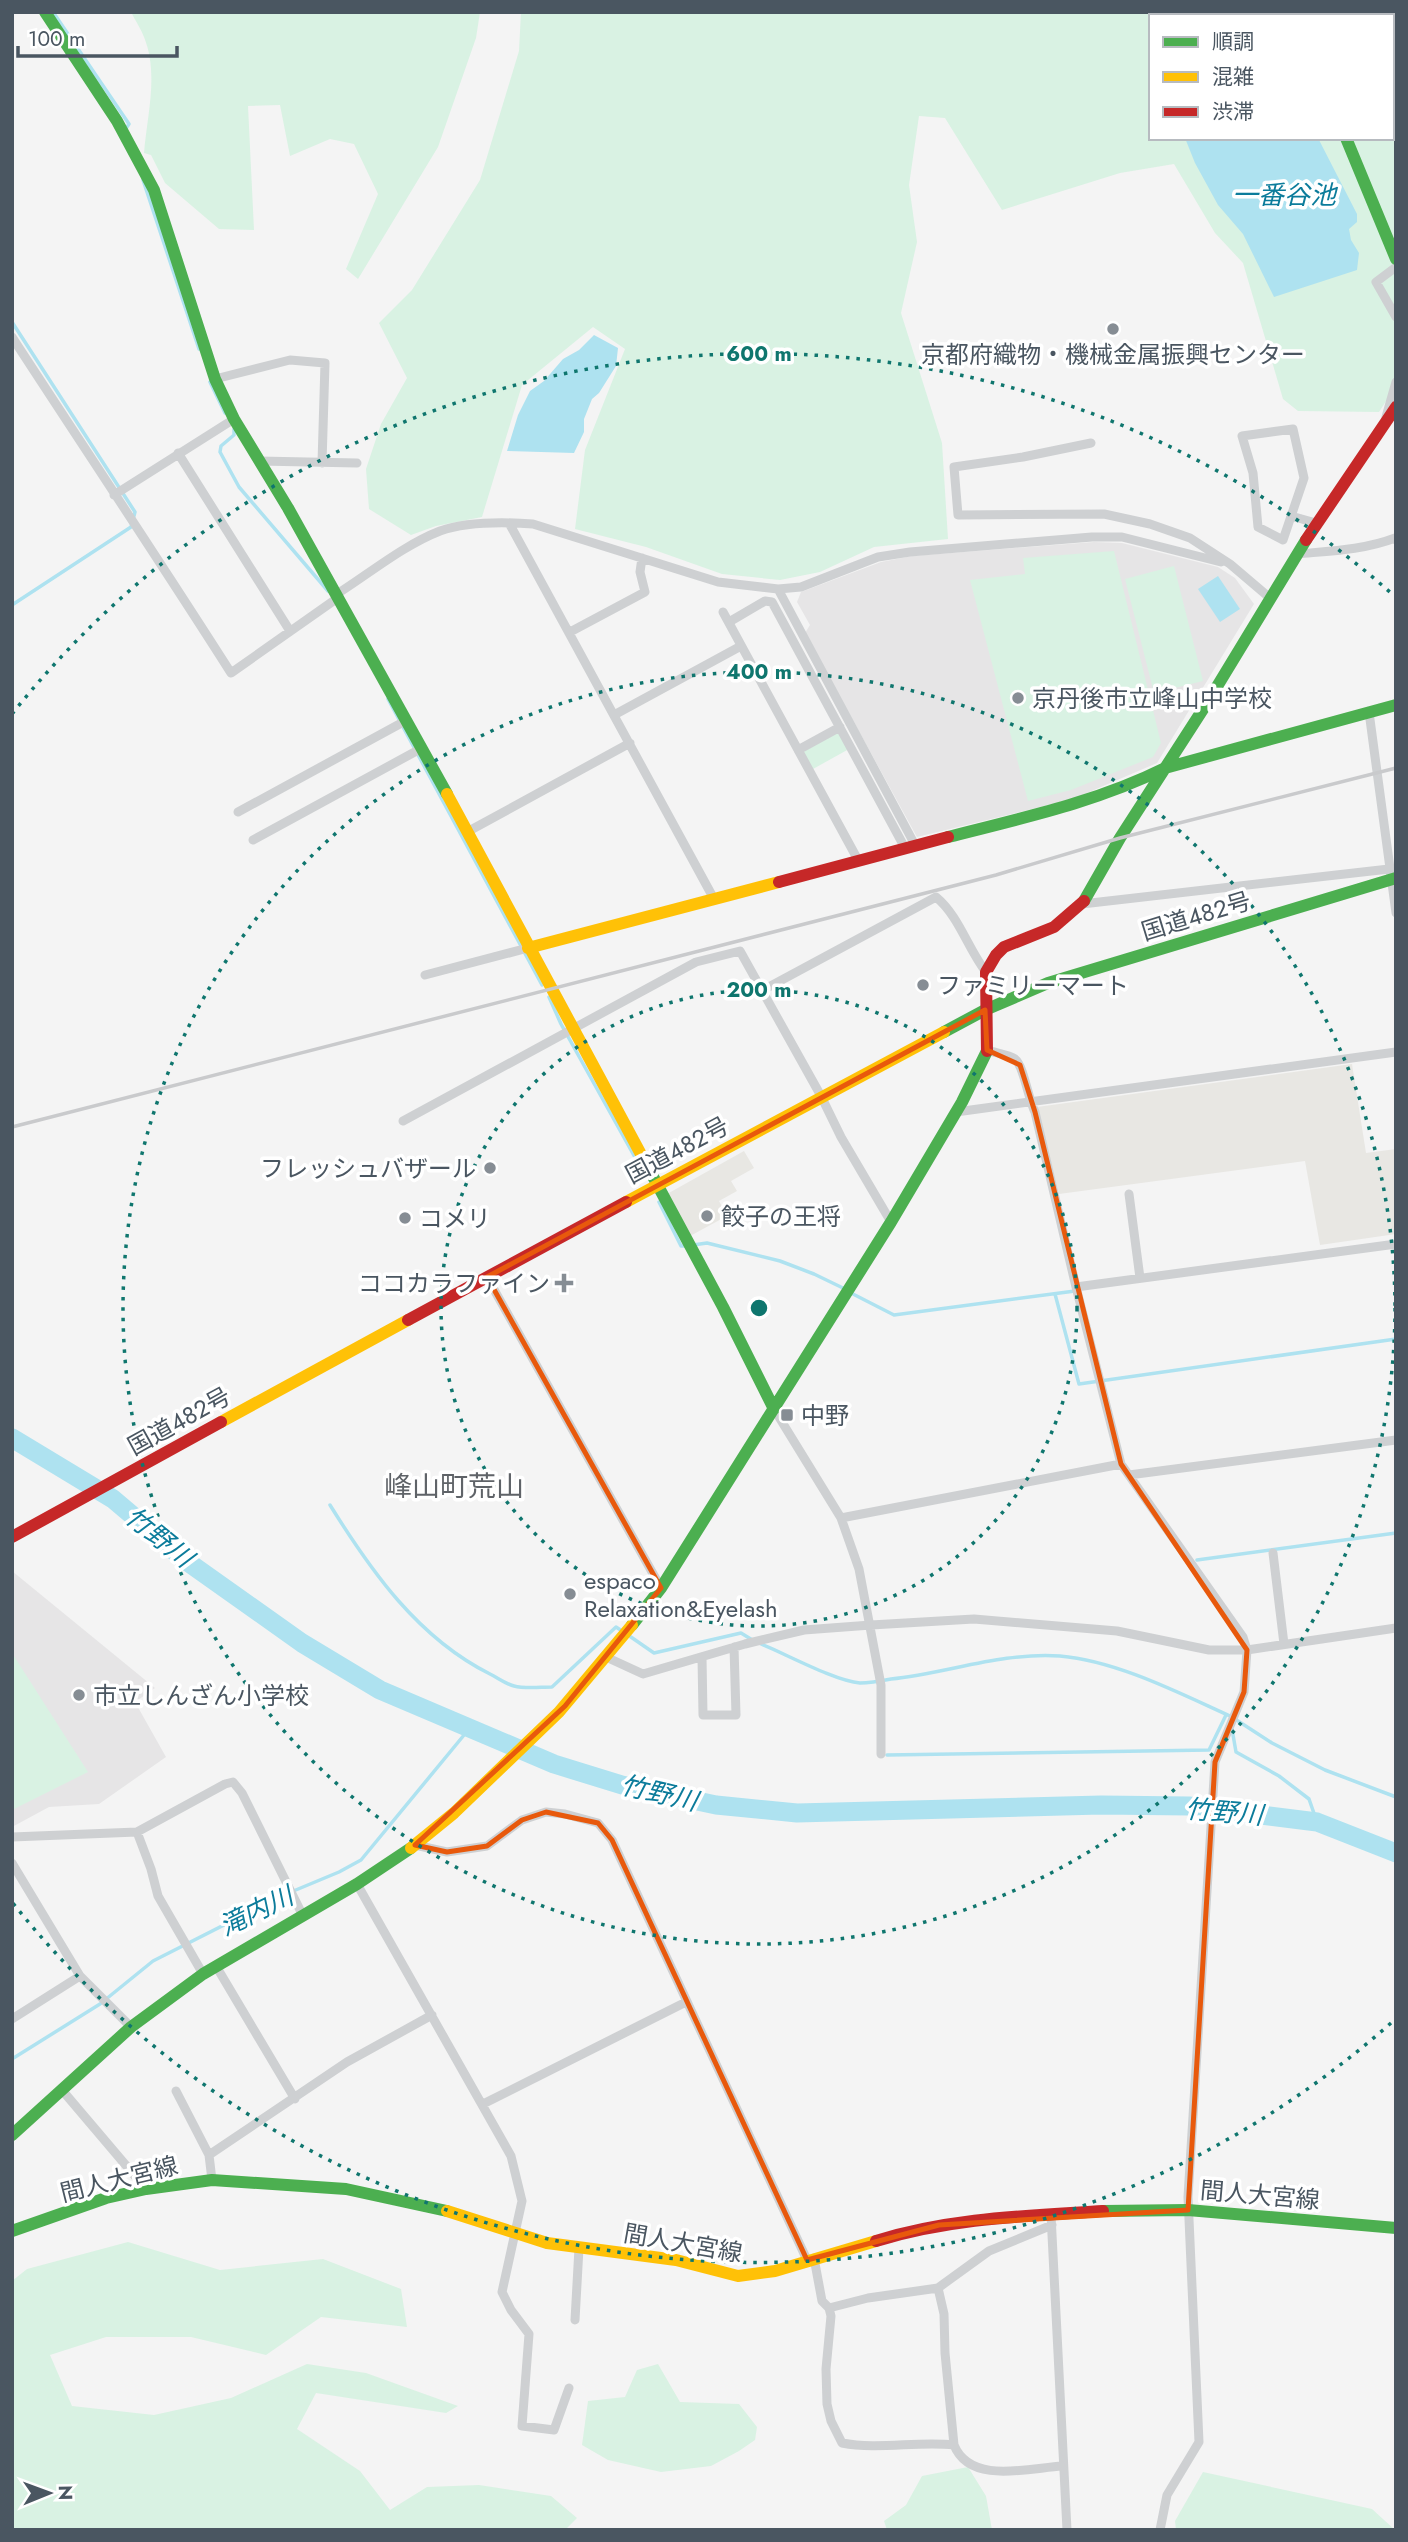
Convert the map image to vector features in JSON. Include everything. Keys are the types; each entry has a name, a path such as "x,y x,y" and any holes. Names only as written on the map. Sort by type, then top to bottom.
{"main road":[{"path":"45,12 120,121 141,161 215,379 234,419 407,720 723,1307 774,1409"},
{"path":"1347,140 1396,259"},
{"path":"12,2135 131,2027 203,1974 357,1884 454,1813 559,1712 606,1657 661,1588 891,1222 956,1112 987,1050 986,972 1004,947 1054,927 1082,904 1120,838 1316,523 1396,407"},
{"path":"528,948 1074,804 1133,784 1165,768 1396,705"},
{"name":"国道482号","path":"12,1537 55,1511 821,1096 985,1010 1048,983 1392,875"},
{"name":"間人大宮線","path":"12,2231 106,2198 146,2189 212,2180 346,2189 440,2209 547,2243 676,2260 738,2276 775,2271 939,2225 1188,2210 1396,2228"}],"street":[{"path":"1396,267 1376,282 1396,317"},
{"path":"12,337 114,495 138,526 231,673 414,545 442,531 509,523 533,524 718,582 778,589 801,587 878,557 1091,537 1122,537 1230,564"},
{"path":"215,379 290,360 325,363 323,463"},
{"path":"1384,424 1396,382"},
{"path":"114,495 234,419"},
{"path":"1293,429 1304,478 1291,516 1283,540 1258,527 1253,473 1242,436 1293,429"},
{"path":"1091,443 954,467 958,515 1104,514 1150,524 1190,538 1230,564 1270,598"},
{"path":"178,453 290,632"},
{"path":"259,461 357,463"},
{"path":"1291,516 1316,523"},
{"path":"509,523 715,899"},
{"path":"1297,554 1343,550 1395,538 1396,540"},
{"path":"570,632 645,592 640,572 642,558"},
{"path":"778,589 910,847"},
{"path":"729,622 765,601 772,602 910,847"},
{"path":"723,612 858,860"},
{"path":"614,715 741,646"},
{"path":"1369,712 1396,913"},
{"path":"238,812 407,720"},
{"path":"798,750 840,727"},
{"path":"467,832 630,743"},
{"path":"253,840 422,748"},
{"path":"1082,904 1392,875"},
{"path":"763,990 936,897 946,905 973,956 986,972"},
{"path":"425,975 528,948"},
{"path":"403,1121 696,962 740,951 841,1137 891,1222"},
{"path":"987,1050 1014,1058 1020,1065 1035,1112 1121,1464 1243,1637 1247,1650 1244,1692 1214,1762 1188,2210 1199,2442 1167,2495 1160,2530"},
{"path":"956,1112 1396,1052"},
{"path":"1129,1194 1140,1278"},
{"path":"1076,1287 1396,1244"},
{"path":"487,1277 661,1588"},
{"path":"774,1409 841,1518 859,1569 881,1685 881,1754"},
{"path":"1129,1475 1396,1440"},
{"path":"841,1518 1121,1464"},
{"path":"1272,1553 1284,1644"},
{"path":"606,1657 643,1674 804,1630 974,1619 1117,1631 1209,1650 1247,1650 1396,1628"},
{"path":"702,1657 704,1715 736,1715 734,1647"},
{"path":"12,1837 137,1832 233,1782 242,1793 302,1914"},
{"path":"415,1844 447,1852 487,1846 522,1821 546,1812 598,1823 612,1840 686,2002 811,2259 822,2301 829,2308 831,2316 826,2369 827,2404 831,2421 842,2443 954,2445"},
{"path":"137,1832 158,1896 203,1974"},
{"path":"12,1863 80,1976 131,2027"},
{"path":"357,1884 511,2156 522,2201 502,2292 511,2310 529,2334 522,2426 554,2430 569,2388"},
{"path":"216,1966 295,2099"},
{"path":"12,2019 80,1976"},
{"path":"483,2104 686,2002"},
{"path":"209,2155 347,2062 432,2015"},
{"path":"62,2090 146,2189"},
{"path":"176,2091 209,2155 212,2180"},
{"path":"829,2308 869,2298 938,2288 989,2251 1052,2220 1067,2530"},
{"path":"575,2320 579,2248"},
{"path":"938,2288 944,2314 954,2445 958,2455 979,2469 992,2471 1062,2466"}],"highlighted area":[{"path":"985,1010 987,1050 1020,1065 1035,1112 1121,1464 1247,1650 1244,1692 1215,1762 1188,2210 939,2225 807,2260 612,1840 598,1823 546,1812 522,1820 487,1846 447,1852 415,1845 565,1706 661,1588 487,1277"}],"shaded area":[{"name":"京丹後市立峰山中学校","path":"1094,542 1122,543 1218,567 1235,578 1254,604 1157,763 1073,799 917,837 805,633 810,625 797,602 801,592 881,562 912,556"},
{"path":"1352,1064 1366,1153 1396,1149 1396,1234 1320,1245 1305,1161 1059,1194 1037,1107"},
{"path":"744,1151 754,1168 731,1181 737,1191 719,1201 727,1216 690,1236 667,1194"},
{"name":"市立しんざん小学校","path":"12,1571 155,1688 135,1702 166,1757 99,1804 49,1807 12,1827"}],"green space":[{"path":"131,12 480,12 476,38 438,147 358,279 346,269 378,194 354,144 330,139 290,156 280,105 248,106 254,230 219,229 165,183 151,155 144,153 151,95 151,65 144,37"},
{"path":"521,12 1388,12 1389,14 1149,14 1149,140 1394,140 1394,22 1396,386 1379,412 1298,411 1283,399 1243,263 1215,233 1174,164 1120,173 1002,210 945,118 919,116 909,185 917,242 901,313 942,443 948,539 874,547 820,572 780,580 722,574 646,547 575,529 585,450 625,349 593,327 522,385 482,517 436,526 411,535 369,509 366,469 381,424 407,378 379,323 412,290 480,180 519,51"},
{"path":"1114,551 1161,743 1153,757 1071,790 1028,801 970,580 1025,574 1023,558"},
{"path":"1174,566 1203,681 1154,693 1125,579"},
{"path":"839,732 849,749 813,769 803,752"},
{"path":"12,1653 88,1772 12,1810"},
{"path":"128,2242 220,2270 323,2259 401,2289 407,2327 321,2317 266,2355 191,2337 106,2337 50,2355 72,2406 154,2415 231,2398 307,2364 366,2373 458,2406 446,2413 316,2393 297,2429 360,2471 390,2510 427,2487 479,2485 551,2496 577,2518 565,2530 12,2530 12,2281 27,2269"},
{"path":"658,2364 680,2402 739,2404 757,2427 755,2440 711,2466 661,2472 608,2460 582,2445 588,2401 625,2397 637,2370"},
{"path":"968,2467 986,2496 992,2530 887,2530 884,2521 906,2505 922,2476"},
{"path":"1203,2472 1372,2509 1395,2530 1176,2530 1175,2521"}],"water":[{"name":"一番谷池","path":"1186,140 1319,140 1357,214 1357,222 1349,229 1351,240 1359,253 1357,270 1274,297 1243,234 1218,205"},
{"path":"594,335 618,348 616,366 599,393 592,399 584,419 584,432 574,453 507,451 518,415 530,391 544,381 563,359 579,350"},
{"path":"1218,576 1240,609 1220,622 1198,589"}],"waterway":[{"path":"53,12 129,124 125,130"},
{"path":"143,180 199,349"},
{"path":"12,322 135,512 131,527 12,605"},
{"path":"210,382 225,413"},
{"path":"234,429 234,435 221,446 220,452 239,487 328,591"},
{"path":"388,699 542,985"},
{"path":"549,997 561,1024 642,1170"},
{"path":"659,1202 681,1246 686,1246"},
{"path":"693,1245 707,1243 780,1261 845,1289"},
{"path":"851,1293 894,1315 1075,1291"},
{"path":"1055,1294 1079,1384 1396,1339"},
{"name":"竹野川","path":"12,1438 113,1499 185,1560 302,1643 380,1690 554,1764 622,1785 716,1805 797,1813 1101,1805 1189,1806 1317,1822 1396,1853"},
{"path":"330,1505 362,1554 398,1601 440,1642 508,1684 552,1687 616,1627 622,1631"},
{"path":"1197,1560 1396,1533"},
{"path":"628,1635 654,1653 741,1633 754,1641"},
{"path":"761,1644 824,1672 860,1683 1017,1657 1060,1656 1082,1659 1147,1679 1231,1718"},
{"path":"887,1755 1209,1750 1226,1715"},
{"path":"1235,1719 1272,1743 1325,1770 1396,1797"},
{"name":"滝内川","path":"12,2059 100,2004 153,1961 279,1897 361,1860 469,1729"},
{"path":"1232,1729 1236,1752 1279,1776 1309,1799 1317,1822"}],"railway":[{"path":"12,1127 996,875 1120,838 1396,768"}],"traffic: fast":[{"path":"45,12 117,121 154,190 215,379 234,419 288,508 447,794"},
{"path":"1347,140 1396,259"},
{"path":"1084,901 1120,838 1207,703 1306,540"},
{"path":"948,837 1086,800 1165,768 1396,705"},
{"path":"944,1032 985,1010 1048,983 1396,878"},
{"path":"632,1625 661,1588 891,1222 962,1102 987,1051"},
{"path":"650,1171 774,1409"},
{"path":"12,2135 131,2027 203,1974 357,1884 411,1848"},
{"path":"12,2231 106,2198 146,2189 212,2180 346,2189 447,2211"},
{"path":"1103,2211 1188,2210 1396,2228"}],"traffic: slow":[{"path":"447,794 650,1171"},
{"path":"528,948 779,882"},
{"path":"626,1202 944,1032"},
{"path":"221,1422 408,1320"},
{"path":"411,1848 454,1813 559,1712 632,1625"},
{"path":"447,2211 547,2243 676,2260 738,2276 775,2271 876,2241"}],"traffic: jam":[{"path":"1306,540 1396,407"},
{"path":"779,882 948,837"},
{"path":"987,1051 986,972 996,955 1004,947 1054,927 1084,901"},
{"path":"408,1320 626,1202"},
{"path":"12,1537 221,1422"},
{"path":"876,2241 960,2223 1103,2211"}],"place":[{"name":"京都府織物・機械金属振興センター","path":"1113,329"},
{"name":"京丹後市立峰山中学校","path":"1018,698"},
{"name":"ファミリーマート","path":"923,985"},
{"name":"フレッシュバザール","path":"490,1168"},
{"name":"餃子の王将","path":"707,1216"},
{"name":"コメリ","path":"405,1218"},
{"name":"ココカラファイン","path":"564,1283"},
{"name":"中野","path":"787,1415"},
{"name":"espaco Relaxation&Eyelash","path":"570,1594"},
{"name":"市立しんざん小学校","path":"79,1695"}],"district":[{"name":"峰山町荒山","path":"454,1486"}]}
